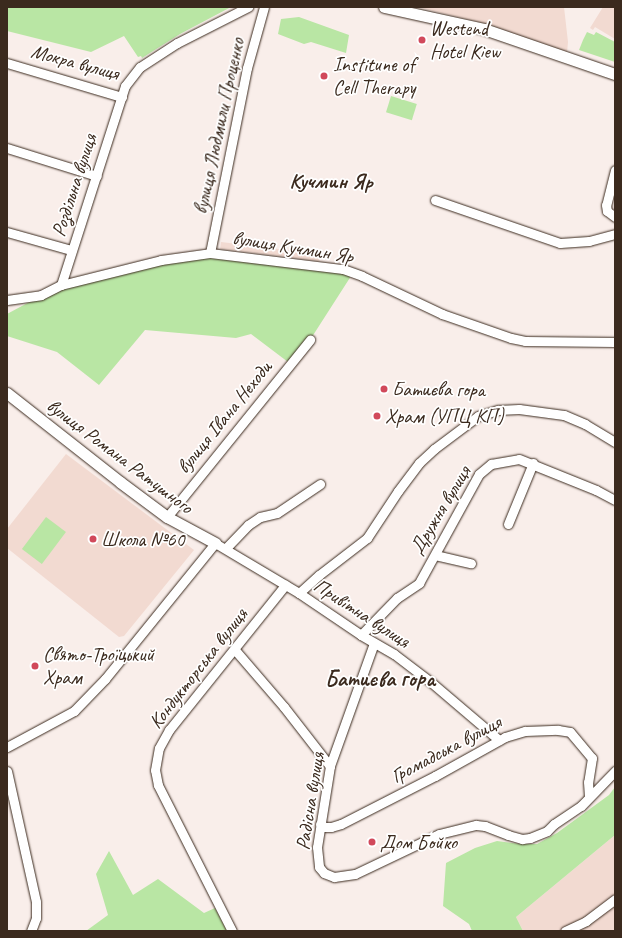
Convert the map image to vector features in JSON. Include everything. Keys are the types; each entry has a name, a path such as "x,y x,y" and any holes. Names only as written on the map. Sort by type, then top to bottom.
{"street":[{"name":"Мокра вулиця","path":"7,63 122,97 125,86 140,67 177,43 248,7"},
{"name":"вулиця Людмили Проценко","path":"210,252 247,68 264,7"},
{"path":"384,7 484,29 615,74"},
{"name":"Роздільна вулиця","path":"61,285 71,250 97,176 122,97"},
{"path":"7,148 97,176"},
{"path":"615,170 606,205 607,211 615,217"},
{"path":"435,200 560,243 589,241 615,234"},
{"path":"7,232 71,250"},
{"name":"вулиця Кучмин Яр","path":"7,300 41,295 61,285 161,260 210,252 343,270 362,276 442,314 511,338 525,341 615,342"},
{"name":"вулиця Івана Неходи","path":"167,517 310,340"},
{"name":"вулиця Романа Ратушного","path":"7,393 167,517 215,544"},
{"path":"299,594 319,575 368,538 398,491 419,463 434,449 478,416 498,410 519,409 564,415 585,424 615,442"},
{"name":"Дружня вулиця","path":"361,635 398,598 418,583 480,474 491,464 506,460 519,459 533,463 596,490 615,500"},
{"path":"508,524 533,463"},
{"path":"226,548 248,525 260,517 277,513 320,484"},
{"path":"7,747 74,711 105,679 215,544"},
{"name":"Привітна вулиця","path":"215,544 226,548 286,585 361,635 394,654 432,683 500,740"},
{"path":"435,555 471,563"},
{"name":"Кондукторська вулиця","path":"232,931 158,784 155,770 159,748 169,730 286,585"},
{"name":"Радісна вулиця","path":"374,643 330,766 320,824 317,856 319,867 324,873 334,876 355,874 439,834 476,825 485,826 522,839 530,838 547,830 581,806 589,797"},
{"path":"235,650 284,706 330,766"},
{"name":"Громадська вулиця","path":"320,824 325,827 330,827 341,824 435,776 500,740 518,732 525,731 558,730 570,732 592,758 588,782 589,797"},
{"path":"7,771 36,902 36,918 31,931"},
{"path":"589,797 615,771"},
{"path":"565,931 586,921 615,899"}],"shaded area":[{"path":"417,7 564,7 568,42 567,53 486,24"},
{"path":"603,7 615,7 615,39 595,27 593,30 590,28"},
{"path":"221,242 320,254 319,261 220,249"},
{"name":"Школа №60","path":"66,454 194,550 124,636 119,637 7,548 7,529"},
{"path":"615,835 615,931 523,931 516,917"}],"green space":[{"path":"7,7 231,7 180,34 142,58 141,56 138,57 124,36 91,52 7,31"},
{"path":"299,17 349,35 346,53 311,42 304,44 278,34 281,19"},
{"path":"587,32 594,35 596,32 615,42 615,62 579,50"},
{"path":"391,96 417,104 412,120 386,112"},
{"path":"210,253 353,273 310,340 288,362 251,334 236,338 145,330 99,385 57,352 7,336 7,314 61,285"},
{"path":"46,517 66,532 42,564 22,549"},
{"path":"615,787 615,835 516,917 523,931 472,931 469,924 443,906 446,863 475,848 497,841 537,844 557,833 609,795"},
{"path":"109,851 133,895 158,879 204,913 215,908 227,931 86,931 108,915 96,874"}],"place":[{"name":"Westend Hotel Kiew","path":"422,40"},
{"name":"Institune of Cell Therapy","path":"324,76"},
{"name":"Батиєва гора","path":"384,389"},
{"name":"Храм (УПЦ КП)","path":"377,416"},
{"name":"Школа №60","path":"93,539"},
{"name":"Свято-Троїцький Храм","path":"35,666"},
{"name":"Дом Бойко","path":"372,842"}],"district":[{"name":"Кучмин Яр","path":"331,181"},
{"name":"Батиєва гора","path":"380,680"}]}
